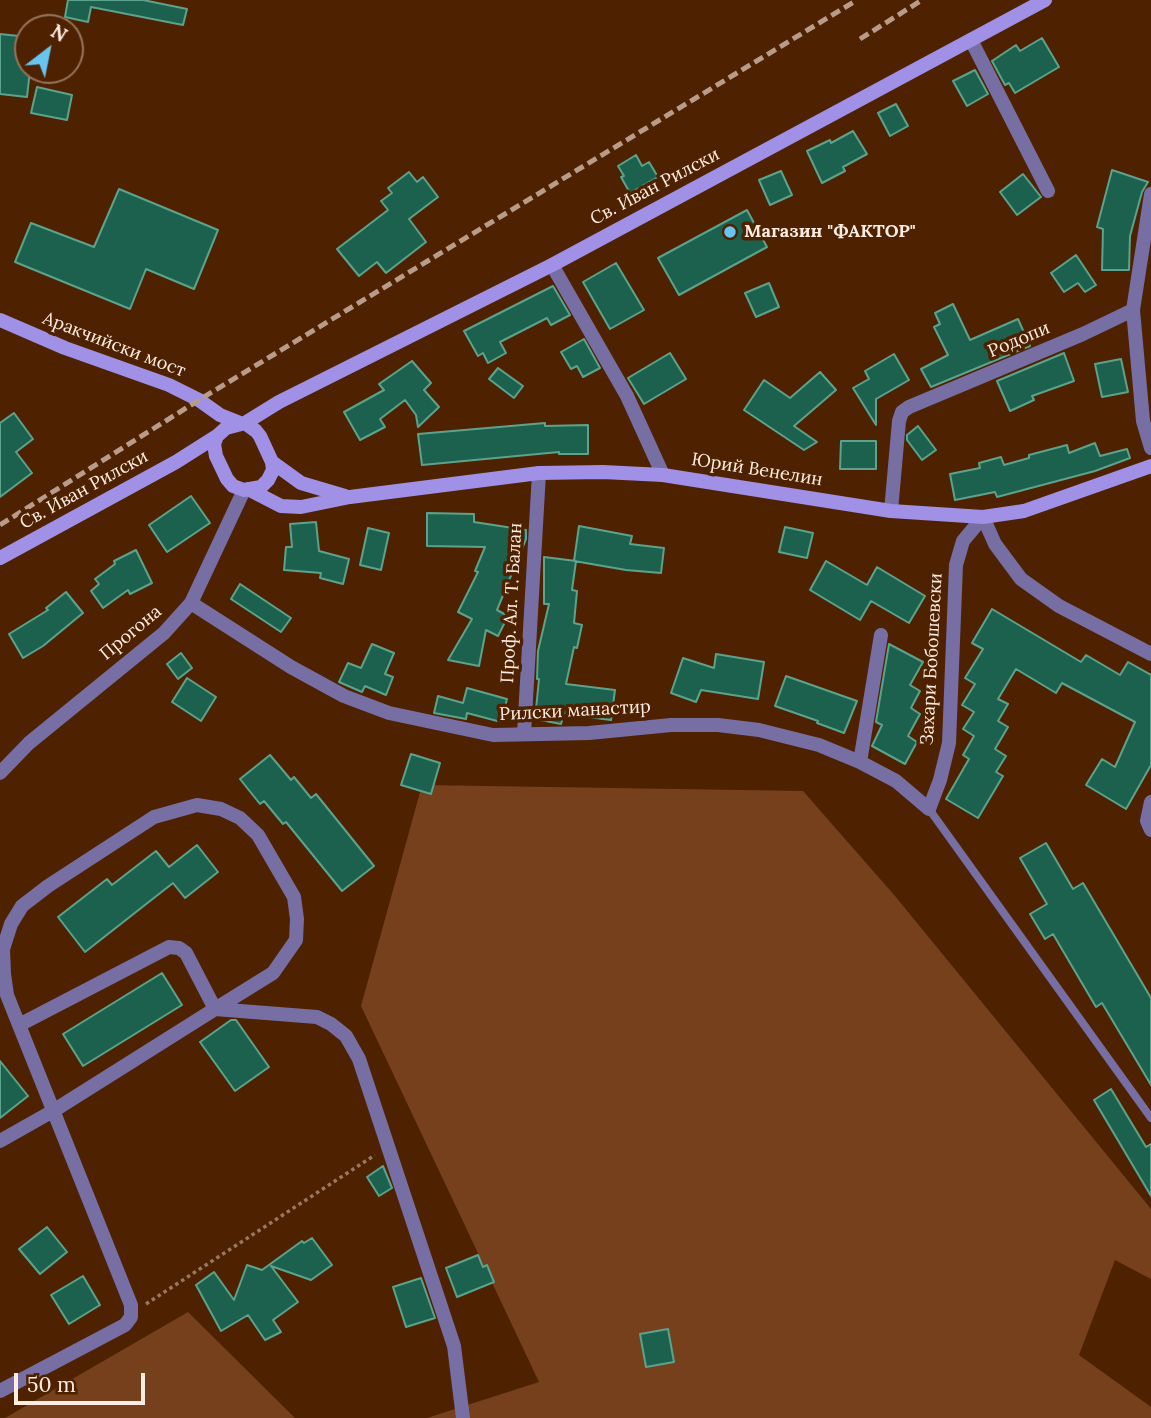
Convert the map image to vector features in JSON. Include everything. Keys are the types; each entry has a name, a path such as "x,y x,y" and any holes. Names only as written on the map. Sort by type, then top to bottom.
{"street":[{"name":"Св. Иван Рилски","path":"242,423 552,265 1045,0"},
{"path":"971,40 1048,191"},
{"path":"1151,194 1145,266 1133,310 1143,421 1151,448"},
{"path":"552,265 627,396 663,475"},
{"name":"Родопи","path":"891,511 898,421 902,412 1133,310"},
{"name":"Аракчийски мост","path":"0,320 65,348 169,385 199,400 211,410 242,423"},
{"path":"260,436 271,412 279,402"},
{"path":"211,410 219,422 219,434"},
{"path":"242,423 260,436 272,462 271,475 265,484 246,489 233,486 228,479 216,456 214,444 219,434 230,425 242,423"},
{"name":"Св. Иван Рилски","path":"0,558 186,456 219,434"},
{"name":"Св. Иван Рилски","path":"186,456 216,456"},
{"name":"Юрий Венелин","path":"272,462 302,483 350,497"},
{"name":"Юрий Венелин","path":"246,489 269,502 292,507 539,473 603,472 663,475 891,511 983,517 1024,511 1151,466"},
{"name":"Проф. Ал. Т. Балан","path":"524,734 539,473"},
{"name":"Прогона","path":"0,773 29,743 164,633 191,603 246,489"},
{"path":"983,517 995,544 1021,579 1068,612 1151,654"},
{"name":"Захари Бобошевски","path":"929,809 940,780 949,743 956,565 963,541 983,517"},
{"name":"Рилски манастир","path":"191,603 291,667 344,696 389,713 493,735 589,733 671,725 718,725 759,730 818,745 860,762 896,781 929,809"},
{"path":"860,762 881,635"},
{"path":"1151,802 1147,821 1151,830"},
{"path":"0,1141 53,1111 273,973 296,940 297,919 293,897 258,835 240,818 221,809 197,805 154,817 48,886 22,906 11,924 3,950 7,995 53,1111 131,1305 131,1317 125,1325 0,1391"},
{"path":"19,1025 169,947 179,948 187,953 215,1009"},
{"path":"215,1009 317,1017 346,1036 359,1059 454,1346 463,1418"}],"lane":[{"path":"929,809 1151,1118"}],"path":[{"path":"131,1305 143,1306 388,1147"}],"shaded area":[{"path":"422,785 803,791 895,896 1151,1209 1151,1279 1115,1260 1079,1355 1151,1407 1151,1418 427,1418 539,1382 361,1006"},
{"path":"188,1312 295,1418 5,1418"}],"building":[{"path":"68,0 143,0 187,9 183,25 91,7 88,22 84,21 84,14 66,14"},
{"path":"0,34 14,36 14,84 28,84 27,97 0,94"},
{"path":"1042,38 1059,67 1015,93 1009,83 1005,85 992,61 1016,45 1020,51"},
{"path":"975,70 988,94 967,106 953,81"},
{"path":"37,87 72,95 67,120 31,113"},
{"path":"896,104 908,126 890,136 878,113"},
{"path":"853,131 867,154 843,167 845,171 822,183 807,151 830,140 831,143"},
{"path":"636,155 642,166 649,162 658,177 630,193 618,166"},
{"path":"1112,170 1148,182 1142,192 1130,236 1129,270 1102,270 1103,229 1097,227"},
{"path":"781,171 792,195 770,205 759,180"},
{"path":"409,172 417,182 423,177 438,197 409,219 426,242 386,273 377,262 359,276 337,249 388,210 381,201 392,193 388,188"},
{"path":"1023,174 1041,197 1017,215 1000,192"},
{"path":"119,189 218,230 194,289 146,269 130,309 15,262 31,223 94,247"},
{"path":"747,210 767,247 679,295 658,258"},
{"path":"1076,255 1096,285 1085,292 1078,283 1064,292 1051,273"},
{"path":"616,263 644,310 610,329 583,282"},
{"path":"769,283 779,307 756,317 745,293"},
{"path":"553,286 570,315 551,325 547,318 500,342 506,353 488,363 483,353 478,356 464,331"},
{"path":"953,304 970,340 1018,319 1030,346 931,387 921,369 948,355 934,327 940,324 935,313"},
{"path":"584,339 600,368 583,377 577,366 571,369 561,352"},
{"path":"670,353 686,379 644,404 628,378"},
{"path":"1064,353 1074,381 1032,396 1034,400 1010,411 997,381"},
{"path":"894,354 909,380 876,399 876,425 853,388 869,379 865,371"},
{"path":"1121,359 1128,392 1102,397 1095,364"},
{"path":"412,361 431,383 424,390 439,407 418,427 416,415 405,400 380,419 385,427 360,440 344,412 384,390 379,384"},
{"path":"498,368 523,386 514,398 489,379"},
{"path":"820,372 836,390 794,426 817,442 804,450 744,410 764,380 790,398"},
{"path":"14,413 33,439 16,452 32,473 0,497 0,423"},
{"path":"545,423 545,426 588,425 588,454 559,452 422,465 418,434"},
{"path":"918,426 936,450 922,460 907,440 907,435"},
{"path":"841,441 876,441 876,469 840,469"},
{"path":"1095,443 1100,456 1127,449 1130,458 1095,471 997,497 995,492 955,500 950,474 980,468 979,463 1001,457 1004,465 1067,445 1069,453"},
{"path":"191,496 210,523 167,552 149,525"},
{"path":"427,513 474,514 474,522 526,530 526,539 497,610 508,616 498,636 486,630 479,666 448,660 472,619 458,612 478,572 475,571 485,547 427,546"},
{"path":"316,522 319,551 349,559 343,584 320,578 321,573 284,570 286,547 292,547 290,524"},
{"path":"579,526 632,536 630,544 664,548 661,573 574,561"},
{"path":"785,527 813,533 807,558 779,552"},
{"path":"368,528 389,533 381,570 360,565"},
{"path":"136,550 152,583 130,594 128,590 103,608 91,591 99,584 95,579 115,564 114,561"},
{"path":"544,557 576,561 572,590 577,591 574,623 582,625 566,684 615,690 611,720 564,714 561,724 535,719 539,679 538,651 549,604 544,604"},
{"path":"826,561 867,585 877,567 925,596 909,623 871,601 860,620 810,590"},
{"path":"240,584 291,618 281,632 231,599"},
{"path":"66,592 83,613 43,646 23,658 9,634 48,610 46,608"},
{"path":"992,609 1081,662 1086,655 1120,675 1128,662 1151,675 1151,765 1126,809 1086,785 1102,759 1115,767 1135,722 1062,683 1056,693 1016,669 998,699 1008,704 998,721 1008,727 995,749 1006,756 996,772 1003,776 978,818 946,799 969,759 963,755 974,736 963,729 974,712 962,705 975,684 965,678 983,649 972,643"},
{"path":"372,644 394,653 385,674 393,677 386,695 365,686 362,692 339,682 348,663 361,668"},
{"path":"889,644 923,662 910,685 920,691 911,708 920,714 908,736 917,742 905,764 872,746 882,725 876,722"},
{"path":"181,653 192,668 178,679 167,664"},
{"path":"716,654 764,662 758,699 701,690 696,702 671,693 683,658 714,668"},
{"path":"786,676 857,701 844,733 775,706"},
{"path":"187,678 216,697 201,721 172,702"},
{"path":"467,688 507,699 501,722 467,713 466,719 434,713 438,696 463,703"},
{"path":"411,754 440,763 431,794 401,785"},
{"path":"270,755 291,780 294,777 311,798 316,794 374,866 342,891 286,822 283,824 264,801 260,804 240,779"},
{"path":"1046,843 1073,889 1083,883 1151,998 1151,1085 1102,1003 1096,1007 1053,934 1045,939 1030,914 1047,904 1020,858"},
{"path":"197,845 218,872 185,898 173,883 85,952 58,917 107,879 112,885 156,851 169,867"},
{"path":"162,973 182,1005 83,1066 63,1034"},
{"path":"231,1020 236,1020 269,1067 235,1091 200,1042"},
{"path":"0,1061 28,1096 0,1118"},
{"path":"1111,1089 1146,1147 1151,1144 1151,1196 1094,1100"},
{"path":"383,1166 392,1188 379,1196 367,1177"},
{"path":"47,1227 67,1252 40,1274 19,1249"},
{"path":"312,1238 332,1265 311,1280 271,1266 298,1302 273,1320 281,1332 265,1340 248,1315 221,1331 196,1285 214,1272 234,1300 247,1265 262,1270 302,1241 304,1243"},
{"path":"478,1255 483,1267 487,1265 494,1282 457,1297 446,1268"},
{"path":"83,1276 100,1305 69,1324 51,1295"},
{"path":"421,1278 435,1318 406,1327 393,1287"},
{"path":"668,1329 674,1362 646,1367 640,1334"}],"railway":[{"path":"0,525 199,400 857,0"},
{"path":"860,39 922,0"}],"place":[{"name":"Магазин \"ФАКТОР\"","path":"730,232"}]}
